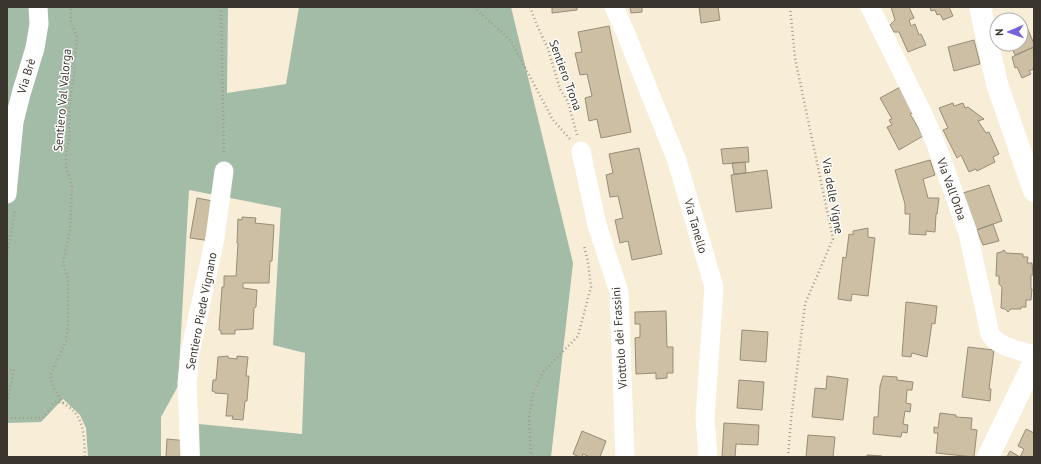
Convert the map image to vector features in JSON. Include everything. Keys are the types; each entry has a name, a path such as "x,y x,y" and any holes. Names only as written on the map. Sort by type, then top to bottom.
{"main road":[{"path":"980,7 997,84 1034,191"},
{"path":"988,457 1034,362"}],"street":[{"name":"Via Brè","path":"7,193 14,122 35,48 39,24 38,7"},
{"name":"Via Tanello","path":"614,7 677,161 714,287 705,418 708,457"},
{"name":"Via Vall'Orba","path":"870,7 923,114 936,144 968,233 990,334 1004,346 1034,354"},
{"name":"Viottolo dei Frassini","path":"581,151 598,231 619,292 625,457"},
{"name":"Sentiero Piede Vignano","path":"190,457 187,383 190,353 215,238 224,171"}],"path":[{"name":"Sentiero Val Valorga","path":"63,402 50,378 66,341 68,325 68,279 63,264 70,230 72,186 66,166 66,153 69,139 69,107 74,75 77,36 71,23 71,7"},
{"path":"222,7 224,171"},
{"path":"474,7 511,41 553,120 581,151"},
{"name":"Sentiero Trona","path":"530,7 548,49 560,89 568,102 581,151"},
{"name":"Via delle Vigne","path":"788,457 805,304 833,239 795,58 790,7"},
{"path":"7,193 15,205 15,214 7,256"},
{"path":"531,457 529,417 533,394 543,372 578,336 591,287 588,262 582,239"},
{"path":"7,372 12,369 14,370 7,404"},
{"path":"7,418 42,418 55,402 63,402 77,415 81,423 86,457"}],"green space":[{"path":"7,7 228,7 227,93 286,84 299,7 511,7 573,263 551,457 200,457 199,424 302,434 305,353 273,345 281,208 189,190 178,386 161,417 161,457 88,457 86,428 80,415 63,399 41,422 7,423"}],"building":[{"path":"552,7 577,7 577,10 552,13"},
{"path":"630,7 642,7 642,12 631,13"},
{"path":"699,7 718,7 720,20 701,23"},
{"path":"891,7 909,7 914,18 909,20 911,26 915,24 919,35 921,34 926,45 908,52 899,32 894,32 890,25 895,20"},
{"path":"930,7 949,7 953,16 943,20 940,14 937,15 935,10 931,11"},
{"path":"609,26 631,132 601,138 597,119 589,121 585,98 592,96 587,74 580,75 575,53 582,52 578,32"},
{"path":"1029,32 1034,44 1034,47 1029,49"},
{"path":"974,40 980,64 954,71 948,47"},
{"path":"1034,47 1034,69 1029,71 1031,74 1022,78 1017,67 1015,68 1012,57 1023,52 1029,52 1029,49"},
{"path":"1014,52 1022,52 1015,55"},
{"path":"904,85 918,110 910,114 923,136 899,150 887,127 892,125 889,120 892,119 880,98"},
{"path":"953,103 954,106 963,103 965,108 968,107 984,119 978,121 986,133 989,132 999,154 993,157 995,162 977,171 976,169 969,172 961,155 957,158 943,130 948,128 939,108"},
{"path":"748,147 749,162 723,164 721,149"},
{"path":"639,148 662,254 632,260 628,241 620,243 615,220 623,218 618,196 610,197 606,175 613,173 609,154"},
{"path":"930,160 935,175 923,179 928,198 939,198 935,232 926,231 926,235 909,234 910,214 905,214 905,204 895,170"},
{"path":"745,162 746,173 734,174 732,163"},
{"path":"767,170 772,208 736,212 731,175"},
{"path":"989,185 1002,221 976,230 963,193"},
{"path":"197,198 218,202 211,241 190,238"},
{"path":"242,217 256,218 255,223 274,225 269,283 243,283 243,288 257,290 253,329 235,330 235,334 221,334 221,331 219,330 222,287 224,287 224,276 236,276 238,219 242,220"},
{"path":"993,224 999,241 983,245 977,230"},
{"path":"868,228 868,237 875,238 868,296 852,294 851,301 838,299 843,257 846,258 849,234 853,235 853,231"},
{"path":"1004,250 1006,253 1023,254 1023,257 1028,257 1027,263 1032,263 1033,275 1031,275 1031,300 1026,300 1026,307 1021,307 1021,309 1011,309 1008,312 1001,308 1002,287 999,284 999,276 996,276 997,253"},
{"path":"906,302 937,306 935,324 932,323 927,357 912,353 911,357 902,356"},
{"path":"666,311 667,347 673,347 673,373 667,373 667,378 656,379 656,373 636,374 635,338 640,337 640,324 635,324 635,312"},
{"path":"742,330 768,332 766,362 740,360"},
{"path":"968,347 994,350 989,389 991,389 990,401 962,397"},
{"path":"228,356 228,358 237,359 237,356 248,357 246,376 249,376 247,401 245,401 243,420 232,419 233,416 226,416 228,394 215,393 212,391 213,380 216,380 218,357"},
{"path":"827,376 848,379 843,420 812,417 815,388 826,389"},
{"path":"883,376 897,377 897,380 913,382 912,390 907,390 906,403 911,404 910,412 905,411 903,424 908,425 907,433 902,432 901,437 873,434 874,417 878,417 880,386"},
{"path":"739,380 764,382 762,410 737,408"},
{"path":"940,413 956,415 956,417 972,418 971,429 977,430 974,457 936,453 938,433 934,433 934,427 938,428"},
{"path":"724,423 759,425 758,445 736,444 735,457 722,457"},
{"path":"1026,429 1034,433 1034,457 1020,457 1024,449 1018,446"},
{"path":"582,431 606,441 600,457 590,457 583,454 582,457 579,457 573,454"},
{"path":"808,435 835,437 833,457 806,457"},
{"path":"167,439 188,441 187,457 166,457"},
{"path":"1010,451 1020,457 1007,457"},
{"path":"867,455 882,456 882,457 867,457"}]}
